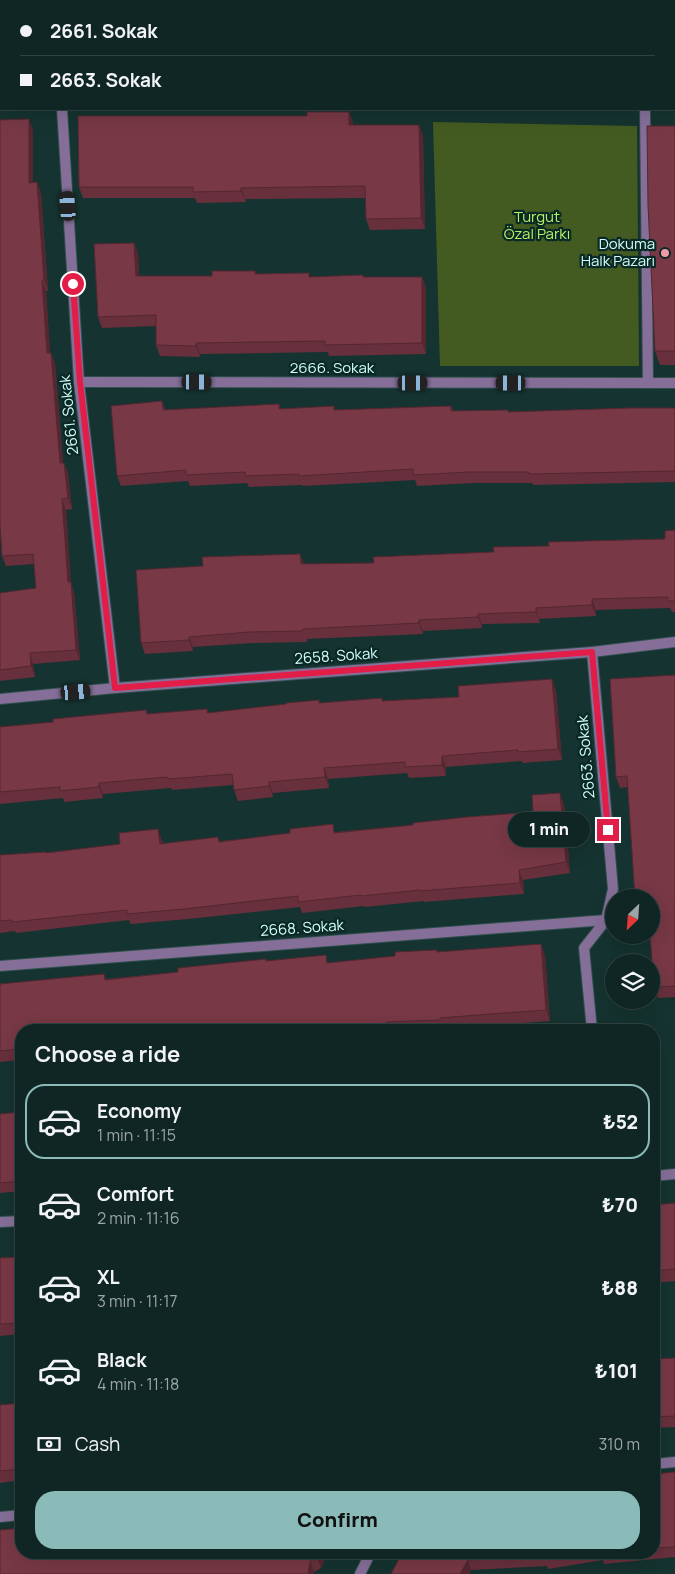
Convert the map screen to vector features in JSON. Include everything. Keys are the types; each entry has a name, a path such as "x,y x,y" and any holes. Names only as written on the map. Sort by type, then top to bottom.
{"street":[{"name":"2661. Sokak","path":"62,110 80,382 115,688"},
{"path":"645,110 648,383"},
{"name":"2666. Sokak","path":"80,382 675,383"},
{"name":"2658. Sokak","path":"0,699 115,688 592,652 675,642"},
{"name":"2663. Sokak","path":"592,652 613,889"},
{"name":"2668. Sokak","path":"0,966 605,920"},
{"name":"2663. Sokak","path":"591,1024 584,948 605,921"},
{"path":"660,1175 675,1174"},
{"path":"0,1222 15,1221"},
{"path":"660,1463 675,1462"},
{"path":"0,1517 15,1516"},
{"path":"360,1574 368,1559"}],"green space":[{"name":"Turgut Özal Parkı","path":"433,122 637,126 639,366 440,366"}],"building":[{"path":"307,112 349,112 349,125 419,125 421,218 366,219 365,186 241,188 241,191 193,192 193,187 79,187 78,116 307,116"},
{"path":"29,119 29,183 37,182 47,353 51,353 60,463 64,463 68,498 62,499 68,582 71,582 76,650 30,653 31,666 0,670 0,593 36,588 33,554 2,556 0,526 0,120"},
{"name":"Dokuma Halk Pazarı","path":"647,126 675,126 675,351 655,351 648,205"},
{"path":"134,243 136,276 212,276 212,271 255,271 255,274 309,273 309,277 363,275 363,277 422,277 422,343 325,345 325,341 196,343 196,346 156,345 156,315 98,317 94,244"},
{"path":"162,401 163,410 279,404 279,409 334,406 334,410 451,406 451,411 508,410 508,412 675,408 675,471 529,474 529,472 469,472 413,475 413,469 299,476 299,474 245,476 245,472 186,475 186,470 117,476 111,406"},
{"path":"675,530 675,601 668,601 668,597 592,599 592,605 536,608 536,612 478,614 478,617 419,620 419,623 303,629 303,631 249,632 189,637 189,640 141,643 136,570 203,566 202,557 300,554 301,564 374,563 373,557 494,552 493,547 549,546 548,542 665,539 665,531"},
{"path":"675,675 675,986 660,987 660,954 651,954 651,944 660,944 660,889 634,889 627,776 616,777 610,679"},
{"path":"552,679 558,749 442,756 442,765 405,767 405,762 324,768 325,777 269,782 269,786 234,790 232,774 99,783 99,787 60,791 60,787 0,792 0,727 53,722 53,719 146,710 147,714 207,709 207,713 319,700 319,703 382,698 382,701 459,697 458,686"},
{"path":"560,793 566,862 519,870 520,883 361,895 298,902 298,896 127,914 127,910 12,922 12,920 0,921 0,855 46,853 120,844 119,833 158,829 160,844 218,837 219,842 290,833 290,829 333,824 334,833 467,817 533,812 532,795"},
{"path":"541,944 546,1010 377,1024 15,1024 15,1050 0,1051 0,984 104,974 105,980 178,972 178,968 266,959 266,961 326,955 327,963 395,956 395,952 437,950 437,952"},
{"path":"15,1113 15,1182 0,1183 0,1114"},
{"path":"675,1203 675,1269 660,1270 660,1204"},
{"path":"15,1257 15,1323 0,1324 0,1258"},
{"path":"675,1358 675,1416 660,1417 660,1359"},
{"path":"15,1404 15,1470 0,1471 0,1405"},
{"path":"675,1472 675,1547 660,1548 660,1473"},
{"path":"15,1529 15,1559 314,1559 310,1561 308,1574 0,1574 0,1530"},
{"path":"399,1559 487,1559 468,1560 460,1574 391,1574"}],"place":[{"name":"Dokuma Halk Pazarı","path":"665,253"}],"route":[{"path":"73,284 80,382 115,688 592,652 608,830"}]}
